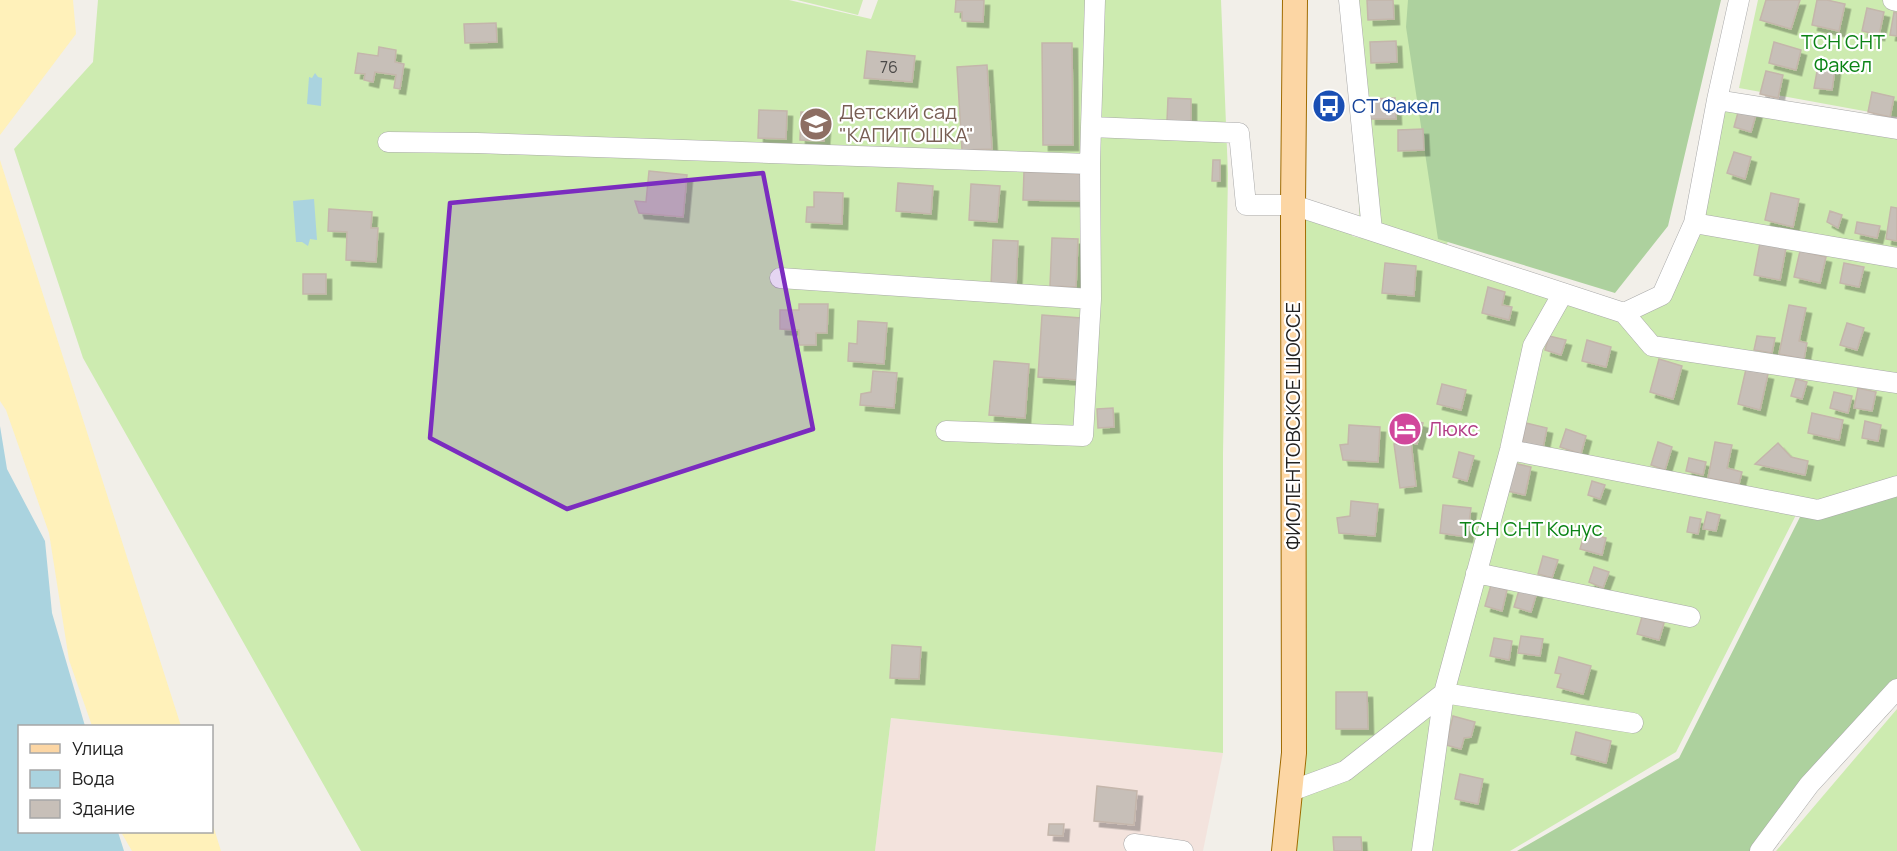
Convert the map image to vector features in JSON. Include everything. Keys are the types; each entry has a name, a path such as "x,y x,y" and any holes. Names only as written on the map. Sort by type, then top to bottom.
{"main road":[{"name":"ФИОЛЕНТОВСКОЕ ШОССЕ","path":"1284,851 1294,753 1295,0"}],"street":[{"path":"946,431 1083,436 1091,299 1090,164 1095,0"},
{"path":"1349,0 1372,230"},
{"path":"1624,313 1662,295 1694,223 1739,0"},
{"path":"1717,100 1897,129"},
{"path":"1091,127 1239,134 1246,205 1293,205 1624,313 1652,346 1897,383"},
{"path":"388,142 1090,164"},
{"path":"1694,223 1897,258"},
{"path":"780,278 1091,299"},
{"path":"1422,851 1444,693 1510,450 1533,346 1563,293"},
{"path":"1510,450 1818,510 1897,486"},
{"path":"1476,573 1690,617"},
{"path":"1761,851 1809,785 1897,689"},
{"path":"1291,791 1345,771 1444,693 1633,723"},
{"path":"1134,844 1183,851"}],"highlighted area":[{"path":"763,173 813,429 567,509 430,438 450,203"}],"shaded area":[{"path":"891,718 1223,753 1203,851 875,851"}],"green space":[{"path":"98,0 789,0 871,19 878,0 1221,0 1228,174 1223,453 1223,753 891,718 875,851 361,851 83,358 14,149 93,62"},
{"path":"797,0 863,0 858,15"},
{"name":"ТСН СНТ Конус","path":"1352,0 1431,0 1478,87 1446,250 1622,318 1668,298 1701,219 1729,94 1897,123 1897,487 1797,513 1676,752 1510,851 1293,851 1301,215 1360,238"},
{"path":"1408,0 1721,0 1668,226 1615,293 1438,239 1406,27"},
{"name":"ТСН СНТ Факел","path":"1758,0 1897,0 1897,117 1739,88"},
{"path":"1897,492 1897,680 1751,851 1517,851 1679,758 1801,515"},
{"path":"1897,709 1897,851 1776,851"}],"sand":[{"path":"0,0 73,0 76,34 0,135"},
{"path":"0,160 181,725 92,725 69,660 49,533 6,410 0,401"},
{"path":"213,825 221,851 132,851 122,833 213,833"}],"water":[{"path":"315,73 322,78 321,106 307,104 309,77 312,78"},
{"path":"314,199 317,240 310,239 308,246 302,242 296,242 293,201"},
{"path":"0,426 7,469 45,541 52,613 85,725 18,725 18,833 118,833 124,851 0,851"}],"building":[{"path":"956,0 984,0 983,22 962,21 962,12 955,12"},
{"path":"1367,0 1393,0 1394,19 1368,20"},
{"path":"1766,0 1800,0 1791,29 1760,20"},
{"path":"1817,0 1845,4 1839,31 1812,25"},
{"path":"1867,8 1884,12 1879,35 1862,31"},
{"path":"1894,12 1897,13 1897,36 1890,35"},
{"path":"496,23 497,42 465,43 464,24"},
{"path":"1396,41 1397,62 1371,63 1370,42"},
{"path":"1774,42 1801,50 1796,70 1769,63"},
{"path":"1042,43 1072,43 1073,145 1043,145"},
{"path":"379,47 396,50 395,62 404,64 400,89 394,88 396,75 375,72 373,82 364,80 365,74 355,73 358,53 378,56"},
{"path":"867,51 915,56 912,82 864,78"},
{"path":"1819,60 1836,62 1832,90 1814,88"},
{"path":"987,65 992,149 962,150 957,67"},
{"path":"1766,71 1783,75 1778,98 1760,94"},
{"path":"1872,92 1894,97 1890,117 1868,112"},
{"path":"1168,98 1191,99 1191,122 1167,121"},
{"path":"1395,98 1396,119 1370,119 1370,99"},
{"path":"1740,105 1757,111 1751,132 1734,127"},
{"path":"759,110 787,111 786,139 758,138"},
{"path":"801,112 826,113 824,141 800,140"},
{"path":"1423,129 1424,150 1398,151 1398,130"},
{"path":"1734,152 1751,157 1745,179 1727,173"},
{"path":"1213,160 1220,160 1220,181 1212,181"},
{"path":"649,171 687,175 683,217 639,213 635,201 646,202"},
{"path":"1024,172 1082,174 1082,201 1023,200"},
{"path":"898,183 933,186 931,214 896,211"},
{"path":"971,184 1000,186 997,222 969,220"},
{"path":"814,192 843,193 842,224 806,222 807,207 814,207"},
{"path":"1771,193 1799,199 1793,227 1765,220"},
{"path":"1891,207 1897,208 1897,241 1886,239"},
{"path":"329,209 372,212 371,228 378,228 376,262 346,260 347,232 328,231"},
{"path":"1830,211 1842,215 1838,228 1827,222"},
{"path":"1857,222 1880,226 1877,238 1855,233"},
{"path":"1052,238 1078,239 1076,287 1050,286"},
{"path":"993,240 1018,241 1016,287 991,286"},
{"path":"1760,243 1786,248 1780,280 1754,275"},
{"path":"1800,251 1826,257 1820,283 1794,277"},
{"path":"1385,263 1416,266 1414,296 1382,293"},
{"path":"1844,263 1864,267 1859,287 1840,283"},
{"path":"303,274 326,274 326,294 303,294"},
{"path":"1488,287 1505,292 1502,305 1512,307 1509,320 1482,313"},
{"path":"799,304 828,304 827,333 816,333 816,345 799,345 799,330 780,329 780,310 799,310"},
{"path":"1789,305 1806,308 1799,341 1807,343 1804,359 1779,354"},
{"path":"1042,315 1081,318 1078,380 1038,377"},
{"path":"858,321 887,323 884,364 848,361 849,343 857,344"},
{"path":"1847,323 1864,328 1857,350 1840,345"},
{"path":"1549,336 1566,340 1561,355 1545,350"},
{"path":"1757,336 1775,338 1772,353 1754,350"},
{"path":"1587,340 1611,347 1606,367 1582,361"},
{"path":"1659,359 1682,366 1673,399 1650,392"},
{"path":"994,361 1029,364 1025,418 989,415"},
{"path":"1746,369 1768,374 1760,410 1738,404"},
{"path":"873,371 897,373 894,408 860,405 861,394 871,392"},
{"path":"1796,379 1807,382 1802,399 1791,396"},
{"path":"1442,384 1466,390 1461,410 1437,404"},
{"path":"1858,388 1876,392 1872,411 1854,408"},
{"path":"1834,392 1852,396 1848,413 1830,408"},
{"path":"1113,408 1114,427 1098,428 1097,409"},
{"path":"1812,413 1843,420 1839,440 1808,433"},
{"path":"1399,416 1423,423 1417,444 1393,437"},
{"path":"1865,421 1881,425 1878,441 1862,438"},
{"path":"1526,423 1547,428 1543,448 1522,444"},
{"path":"1349,425 1380,427 1378,462 1343,460 1340,445 1348,444"},
{"path":"1566,429 1586,436 1581,454 1560,447"},
{"path":"1411,442 1416,486 1400,488 1394,444"},
{"path":"1658,442 1672,447 1665,470 1651,465"},
{"path":"1715,442 1732,445 1727,468 1742,472 1739,484 1708,478"},
{"path":"1778,443 1791,457 1808,461 1805,475 1755,464"},
{"path":"1459,452 1474,456 1467,481 1453,477"},
{"path":"1689,458 1706,462 1703,475 1686,471"},
{"path":"1513,463 1531,467 1525,495 1507,491"},
{"path":"1592,481 1605,485 1600,499 1588,495"},
{"path":"1351,501 1378,504 1375,536 1339,533 1337,518 1350,516"},
{"path":"1443,505 1471,508 1467,537 1440,533"},
{"path":"1707,512 1720,515 1716,531 1703,529"},
{"path":"1690,517 1701,519 1698,534 1687,532"},
{"path":"1585,532 1606,538 1602,555 1580,549"},
{"path":"1543,556 1558,560 1552,578 1538,574"},
{"path":"1594,567 1609,572 1603,588 1589,582"},
{"path":"1491,585 1507,590 1502,611 1485,606"},
{"path":"1520,587 1537,592 1531,612 1514,607"},
{"path":"1642,617 1664,623 1659,640 1637,634"},
{"path":"1521,636 1543,639 1540,656 1518,653"},
{"path":"1494,638 1512,641 1509,660 1490,656"},
{"path":"892,645 921,647 919,679 890,678"},
{"path":"1559,657 1591,666 1583,694 1557,687 1561,674 1555,673"},
{"path":"1336,692 1367,692 1368,729 1336,729"},
{"path":"1453,716 1475,722 1471,737 1464,738 1461,749 1446,745"},
{"path":"1576,732 1611,741 1606,763 1571,754"},
{"path":"1460,774 1483,779 1478,804 1455,799"},
{"path":"1097,786 1137,791 1134,825 1094,821"},
{"path":"1049,824 1064,824 1063,836 1048,835"},
{"path":"1333,837 1361,837 1362,851 1334,851"}],"place":[{"name":"СТ Факел","path":"1329,106"},
{"name":"Детский сад \"КАПИТОШКА\"","path":"816,124"},
{"name":"Люкс","path":"1405,429"}]}
